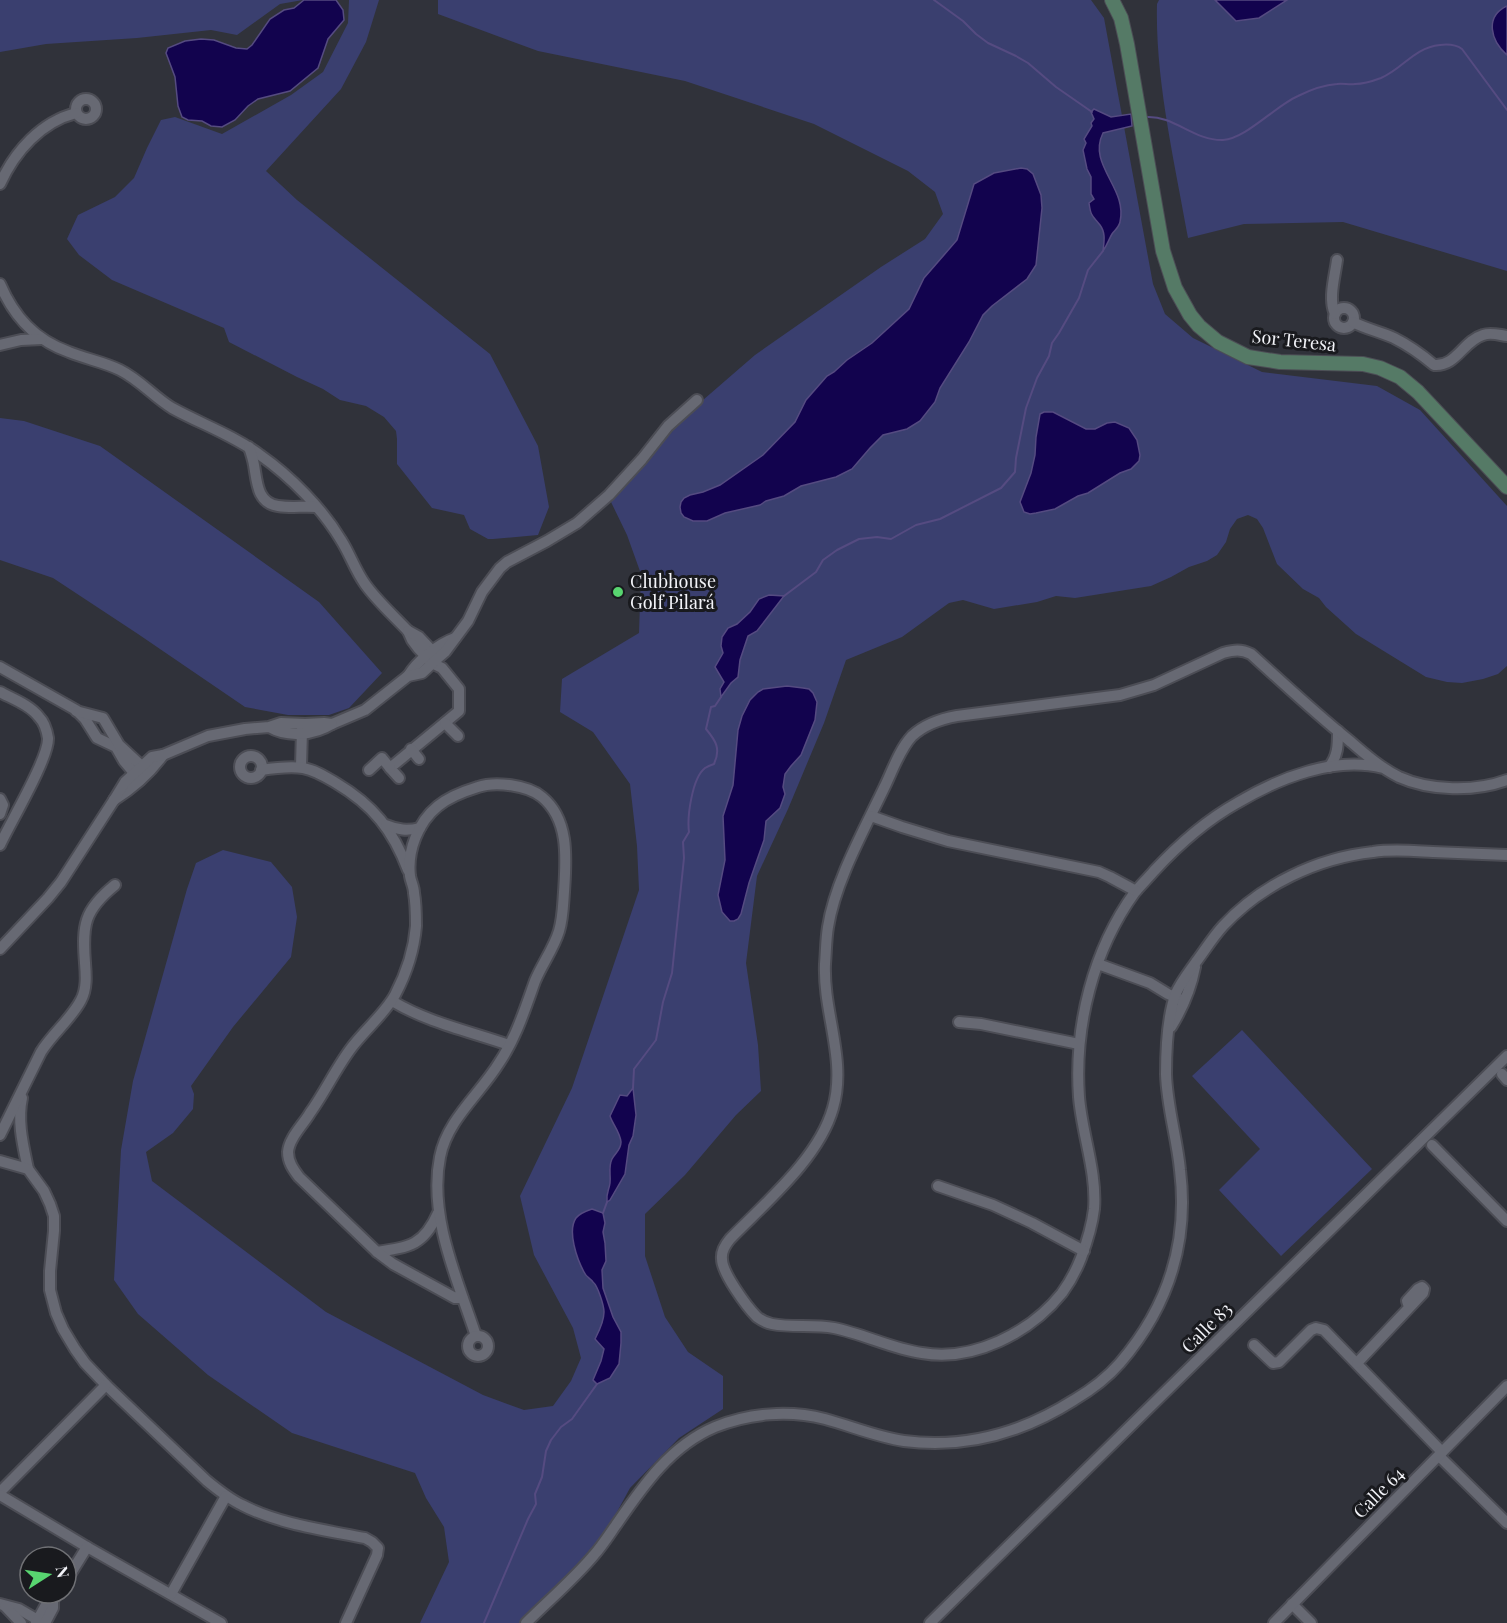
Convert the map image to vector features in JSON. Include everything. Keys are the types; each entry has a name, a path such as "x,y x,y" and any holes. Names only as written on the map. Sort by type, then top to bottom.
{"street":[{"name":"Sor Teresa","path":"1112,0 1124,28 1163,251 1169,273 1183,303 1199,326 1218,342 1248,357 1280,362 1363,364 1380,368 1400,377 1418,392 1507,487"},
{"path":"0,184 13,159 27,142 47,126 76,113"},
{"path":"1337,260 1332,297 1332,308 1335,314 1340,309 1348,309 1353,314 1353,322 1400,341 1434,365 1445,364 1452,360 1476,338 1484,334 1507,336"},
{"path":"0,284 20,319 42,339 69,352 122,371 169,406 233,437 281,471 316,507 341,539 366,586 408,631 419,637 459,689 459,711 428,729 411,749 399,754 390,768"},
{"path":"0,345 21,340 42,339"},
{"path":"0,949 61,882 114,800 128,791 152,758 163,756 208,736 225,732 269,727 278,732 302,729 317,732 365,710 408,676 422,673 434,659 446,652 468,621 482,592 500,568 577,523 609,495 668,426 696,400"},
{"path":"249,447 254,462 258,491 266,501 281,507 316,507"},
{"path":"1383,768 1369,765 1329,766 1272,785 1200,826 1181,842 1136,891 1112,932 1098,964 1088,995 1079,1044 1081,1119 1093,1179 1094,1207 1091,1229 1073,1276 1047,1310 1012,1335 984,1347 936,1355 899,1348 834,1328 771,1324 757,1316 724,1270 721,1258 730,1239 793,1174 814,1149 824,1132 833,1108 837,1088 838,1059 827,1003 825,966 828,927 846,868 902,751 923,727 957,716 1120,695 1154,685 1223,653 1243,650 1251,654 1383,768 1401,778 1438,787 1479,786 1507,780"},
{"path":"0,667 76,710 103,718 114,740 141,773"},
{"path":"0,692 27,707 39,717 48,740 39,767 0,845"},
{"path":"76,710 85,719 97,738 116,747 124,761 141,773"},
{"path":"449,715 458,736"},
{"path":"301,767 302,729"},
{"path":"1329,766 1336,759 1338,731"},
{"path":"411,749 419,759"},
{"path":"369,770 382,758 399,778"},
{"path":"261,770 301,767 347,790 369,806 386,825 402,853 410,876 416,907 416,929 412,951 404,976 392,1001 361,1035 289,1145 290,1164 299,1177 377,1252 410,1275 455,1298 463,1298"},
{"path":"410,876 413,843 420,828 437,807 470,789 484,784 501,784 533,792 543,798 555,812 566,854 562,916 556,939 537,977 519,1026 500,1062 455,1121 440,1156 437,1185 438,1213 476,1336"},
{"path":"0,799 3,805 0,814"},
{"path":"871,816 948,841 1099,872 1136,891"},
{"path":"386,825 397,830 420,828"},
{"path":"526,1623 595,1554 647,1481 668,1459 691,1440 715,1427 772,1414 805,1415 904,1441 946,1442 984,1438 1018,1429 1064,1407 1087,1392 1118,1365 1144,1330 1161,1300 1176,1262 1182,1228 1182,1196 1180,1168 1167,1090 1169,1030 1178,1016 1181,995 1193,979 1195,964 1222,927 1240,909 1287,877 1335,859 1373,852 1403,851 1507,855"},
{"path":"0,1135 47,1042 81,1000 85,990 86,975 84,927 99,898 115,885"},
{"path":"1098,964 1181,995"},
{"path":"392,1001 406,1010 445,1026 509,1045"},
{"path":"959,1022 981,1023 1079,1044"},
{"name":"Calle 83","path":"930,1623 1507,1056"},
{"path":"26,1081 20,1108 23,1144 28,1169 44,1191 54,1216 50,1290 63,1329 85,1363 106,1385 207,1481 226,1496 244,1506 276,1518 365,1538 378,1548 377,1555 346,1623"},
{"path":"1432,1145 1507,1221"},
{"path":"0,1161 28,1169"},
{"path":"938,1186 993,1205 1084,1251"},
{"path":"377,1252 410,1246 433,1225 438,1213"},
{"path":"1357,1363 1409,1306"},
{"path":"1254,1345 1273,1363 1276,1363 1311,1330 1320,1329 1327,1332 1507,1523"},
{"path":"106,1385 0,1494 87,1547 221,1623"},
{"name":"Calle 64","path":"1274,1623 1507,1386"},
{"path":"171,1594 226,1496"},
{"path":"78,1562 87,1547"},
{"path":"1292,1604 1311,1623"},
{"path":"2,1605 19,1609 40,1622 54,1605"},
{"path":"2,1605 21,1623"}],"shaded area":[{"path":"0,0 303,0 280,4 237,35 211,30 46,44 0,52"},
{"path":"304,0 336,0 343,10 344,20 328,39 318,68 290,91 258,99 235,120 222,127 182,117 178,106 175,77 166,53 168,48 185,41 201,39 247,49 270,19 284,10 294,8"},
{"path":"349,0 379,0 366,42 341,89 266,171 297,200 490,354 538,446 549,507 538,535 488,539 470,529 464,515 432,508 397,464 396,431 384,417 366,406 340,400 323,389 229,342 224,328 112,280 79,255 67,239 78,215 115,197 134,178 161,120 175,117 222,134 291,95 323,72 348,23"},
{"path":"438,0 1091,0 1104,18 1153,284 1165,314 1193,338 1262,372 1377,386 1420,410 1507,506 1507,666 1498,674 1483,679 1462,683 1426,677 1356,634 1319,598 1303,589 1277,564 1263,528 1257,519 1248,515 1237,519 1217,555 1151,586 1075,598 1056,596 1037,602 994,609 963,600 949,603 902,637 846,660 824,723 757,876 746,963 758,1045 761,1091 736,1115 685,1175 645,1214 645,1256 665,1317 688,1352 723,1376 723,1409 679,1438 630,1488 605,1534 559,1585 519,1623 420,1623 449,1562 444,1527 426,1498 415,1473 292,1433 208,1375 138,1314 114,1280 121,1150 133,1081 187,889 196,863 223,850 271,862 292,887 297,917 291,957 233,1027 191,1086 194,1094 193,1109 173,1133 146,1152 152,1181 326,1312 483,1395 524,1410 553,1406 571,1381 581,1358 573,1328 534,1255 520,1196 572,1088 639,890 630,784 593,732 560,712 562,679 639,633 641,574 627,535 611,502 688,413 755,355 925,239 943,214 935,192 908,171 814,124 685,81 538,51 438,14"},
{"path":"1159,0 1507,0 1507,271 1343,222 1244,224 1188,238 1159,62 1157,4"},
{"path":"1215,0 1287,0 1259,18 1236,21"},
{"path":"1507,6 1507,55 1497,43 1492,29 1495,16"},
{"path":"1094,109 1111,117 1131,114 1132,126 1103,133 1099,145 1103,166 1114,187 1121,210 1118,227 1103,251 1103,231 1092,216 1089,203 1094,199 1091,194 1091,177 1083,150 1086,143 1084,139 1094,119 1091,112"},
{"path":"1021,168 1033,174 1041,195 1042,208 1036,265 1027,279 983,315 940,388 935,402 920,421 907,429 883,435 852,469 836,477 801,486 784,496 760,505 725,513 707,521 693,521 684,517 680,507 684,498 720,485 763,455 795,422 806,400 827,376 872,343 909,309 924,278 957,240 974,184 994,173"},
{"path":"1053,412 1086,429 1095,429 1115,422 1129,428 1137,440 1139,461 1131,469 1055,509 1030,514 1024,512 1020,502 1031,473 1040,414"},
{"path":"0,418 24,421 100,446 319,602 382,673 349,708 329,715 288,715 245,707 53,578 0,560"},
{"path":"769,595 784,596 757,631 748,636 740,660 738,677 721,697 720,689 724,682 715,667 723,653 722,637 728,628 737,624 750,612 759,599"},
{"path":"787,686 809,689 813,693 817,702 815,720 801,755 785,774 783,787 785,794 780,808 766,821 764,840 741,914 738,919 730,921 722,912 718,895 725,860 723,816 733,785 738,730 750,700 758,692 763,689"},
{"path":"1242,1030 1372,1169 1281,1256 1219,1190 1260,1149 1192,1076"},
{"path":"633,1088 636,1115 625,1174 607,1202 611,1162 621,1145 610,1116 620,1095 627,1096"},
{"path":"592,1209 603,1213 606,1261 602,1270 603,1288 621,1332 619,1364 610,1378 597,1384 593,1380 604,1349 595,1339 602,1323 604,1309 597,1288 585,1274 579,1260 572,1230 576,1218"}],"waterway":[{"path":"934,0 988,43 1028,63 1056,87 1092,112"},
{"path":"1146,117 1166,120 1203,137 1223,140 1232,138 1242,134 1289,101 1307,92 1332,85 1358,84 1381,78 1423,50 1446,44 1462,49 1507,110"},
{"path":"784,596 816,572 823,560 859,539 877,537 891,539 916,525 940,519 1001,488 1015,472 1026,408 1037,378 1049,356 1052,343 1079,298 1088,270 1103,251"},
{"path":"633,1088 634,1069 656,1040 663,1002 672,973 684,858 683,842 689,832 690,808 697,780 700,773 714,764 716,759 716,745 706,729 711,707 715,706 721,697"},
{"path":"603,1213 607,1202"},
{"path":"484,1623 536,1504 535,1494 542,1477 546,1451 551,1440 561,1427 572,1419 597,1384"}],"place":[{"name":"Clubhouse Golf Pilará","path":"618,592"}]}
